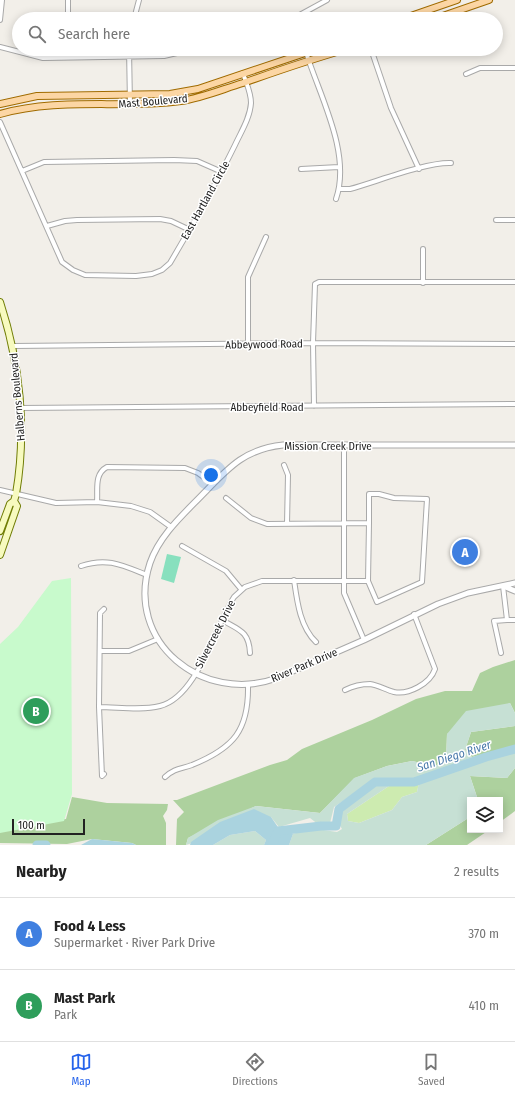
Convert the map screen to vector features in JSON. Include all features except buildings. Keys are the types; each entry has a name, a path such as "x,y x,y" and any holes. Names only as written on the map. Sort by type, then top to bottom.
{"main road":[{"path":"423,12 458,0"},
{"path":"454,12 489,0"},
{"name":"Mast Boulevard","path":"0,104 37,96 170,94 198,89 292,56"},
{"name":"Mast Boulevard","path":"0,114 21,108 42,106 183,101 246,82 323,56"},
{"name":"Halberns Boulevard","path":"0,302 13,346 20,408 21,448 14,501"},
{"path":"0,531 10,504 14,501 17,506 0,555"}],"street":[{"path":"0,20 2,0"},
{"path":"68,0 68,12"},
{"path":"136,12 139,0"},
{"path":"304,12 313,6 327,0"},
{"path":"0,47 12,50"},
{"path":"35,56 43,58 169,56"},
{"path":"308,56 335,133 340,189 336,199"},
{"path":"373,56 391,108 419,169"},
{"path":"129,57 130,104"},
{"path":"466,74 480,68 515,68"},
{"name":"East Hartland Circle","path":"0,122 60,258 69,267 86,275 146,276 162,270 170,263 222,172 248,118 251,99 244,73"},
{"path":"22,171 44,162 174,160 197,161 222,172"},
{"path":"340,189 350,189 419,169 443,163 451,163"},
{"path":"301,169 339,167"},
{"path":"47,226 65,221 77,220 160,219 171,221 190,230"},
{"path":"496,220 515,220"},
{"path":"248,345 248,277 266,237"},
{"path":"422,249 423,283"},
{"path":"314,406 313,343 315,284 319,282 515,282"},
{"name":"Abbeywood Road","path":"13,346 248,345 313,343 515,344"},
{"name":"Abbeyfield Road","path":"20,408 515,404"},
{"name":"Mission Creek Drive","path":"171,527 231,465 245,456 260,450 283,445 515,445"},
{"path":"344,445 344,592 364,640"},
{"path":"284,465 288,475 287,524"},
{"path":"97,502 98,476 102,470 108,467 184,468 198,473 213,484"},
{"path":"0,490 56,503 119,503 138,507 156,516 171,527"},
{"path":"368,494 379,494 394,498 427,499 422,582 377,602 368,581 369,523 368,494"},
{"path":"226,498 251,518 259,522 287,524 369,523"},
{"name":"River Park Drive","path":"171,527 155,553 147,575 146,588 148,610 158,639 172,657 195,674 222,684 248,685 277,678 364,640 414,614 468,593 515,583"},
{"path":"182,546 226,571 241,589"},
{"path":"81,566 94,562 111,562 147,575"},
{"path":"294,580 297,607 310,636 316,642"},
{"name":"Silvercreek Drive","path":"99,707 152,708 171,702 182,694 195,674 234,597 241,589 257,582 294,580 368,581"},
{"path":"507,620 503,586 515,591"},
{"path":"104,609 100,613 99,707 102,776 104,774"},
{"path":"345,690 359,685 371,684 392,692 403,692 430,680 435,670 414,614"},
{"path":"222,620 247,635 250,653"},
{"path":"501,653 494,621 515,620"},
{"path":"100,651 129,651 158,639"},
{"path":"165,776 173,769 191,765 218,752 235,739 241,730 246,716 248,685"}],"green space":[{"path":"167,554 181,557 174,583 161,579"},
{"path":"71,578 72,794 64,821 0,833 0,644 18,627 52,581"},
{"path":"515,660 515,713 510,703 447,734 446,760 435,766 412,761 387,766 355,778 320,813 256,806 188,838 186,845 176,845 177,819 184,812 173,800 177,800 287,760 302,749 372,720 416,699 445,691 472,691 480,673"},
{"path":"510,703 515,713 515,726 471,732 465,750 472,757 415,780 372,781 334,807 330,823 319,825 310,818 279,827 271,817 186,845 188,838 218,820 256,806 320,813 354,778 387,766 412,761 435,766 446,760 447,734 466,711"},
{"path":"515,726 515,746 472,757 465,750 471,732"},
{"path":"515,752 515,768 507,778 470,776 477,797 467,797 467,819 426,845 289,845 293,834 310,828 337,832 342,829 338,822 340,813 377,784 392,784 347,814 348,821 359,823 392,810 402,797 417,792 419,782"},
{"path":"515,768 515,811 503,820 503,797 477,797 470,776 507,778"},
{"path":"419,782 417,792 402,797 392,810 359,823 348,821 347,814 392,784"},
{"path":"72,797 107,803 168,804 167,810 163,816 166,823 166,845 136,845 132,843 92,839 67,844 0,843 0,826 66,819"},
{"path":"467,819 467,833 485,833 467,845 426,845"},
{"path":"255,831 266,840 264,845 213,845 230,835"}],"water":[{"path":"254,809 271,817 282,833 293,834 289,845 264,845 266,840 255,831 230,835 213,845 190,845 191,842 220,822"},
{"path":"92,839 132,843 136,845 81,845"}],"waterway":[{"name":"San Diego River","path":"272,845 278,831 321,826 336,826 339,809 375,782 414,782 486,757 515,749"},
{"name":"San Diego River","path":"37,845 46,845"}],"place":[{"name":"Food 4 Less","path":"465,552"},
{"name":"Mast Park","path":"36,711"}]}
